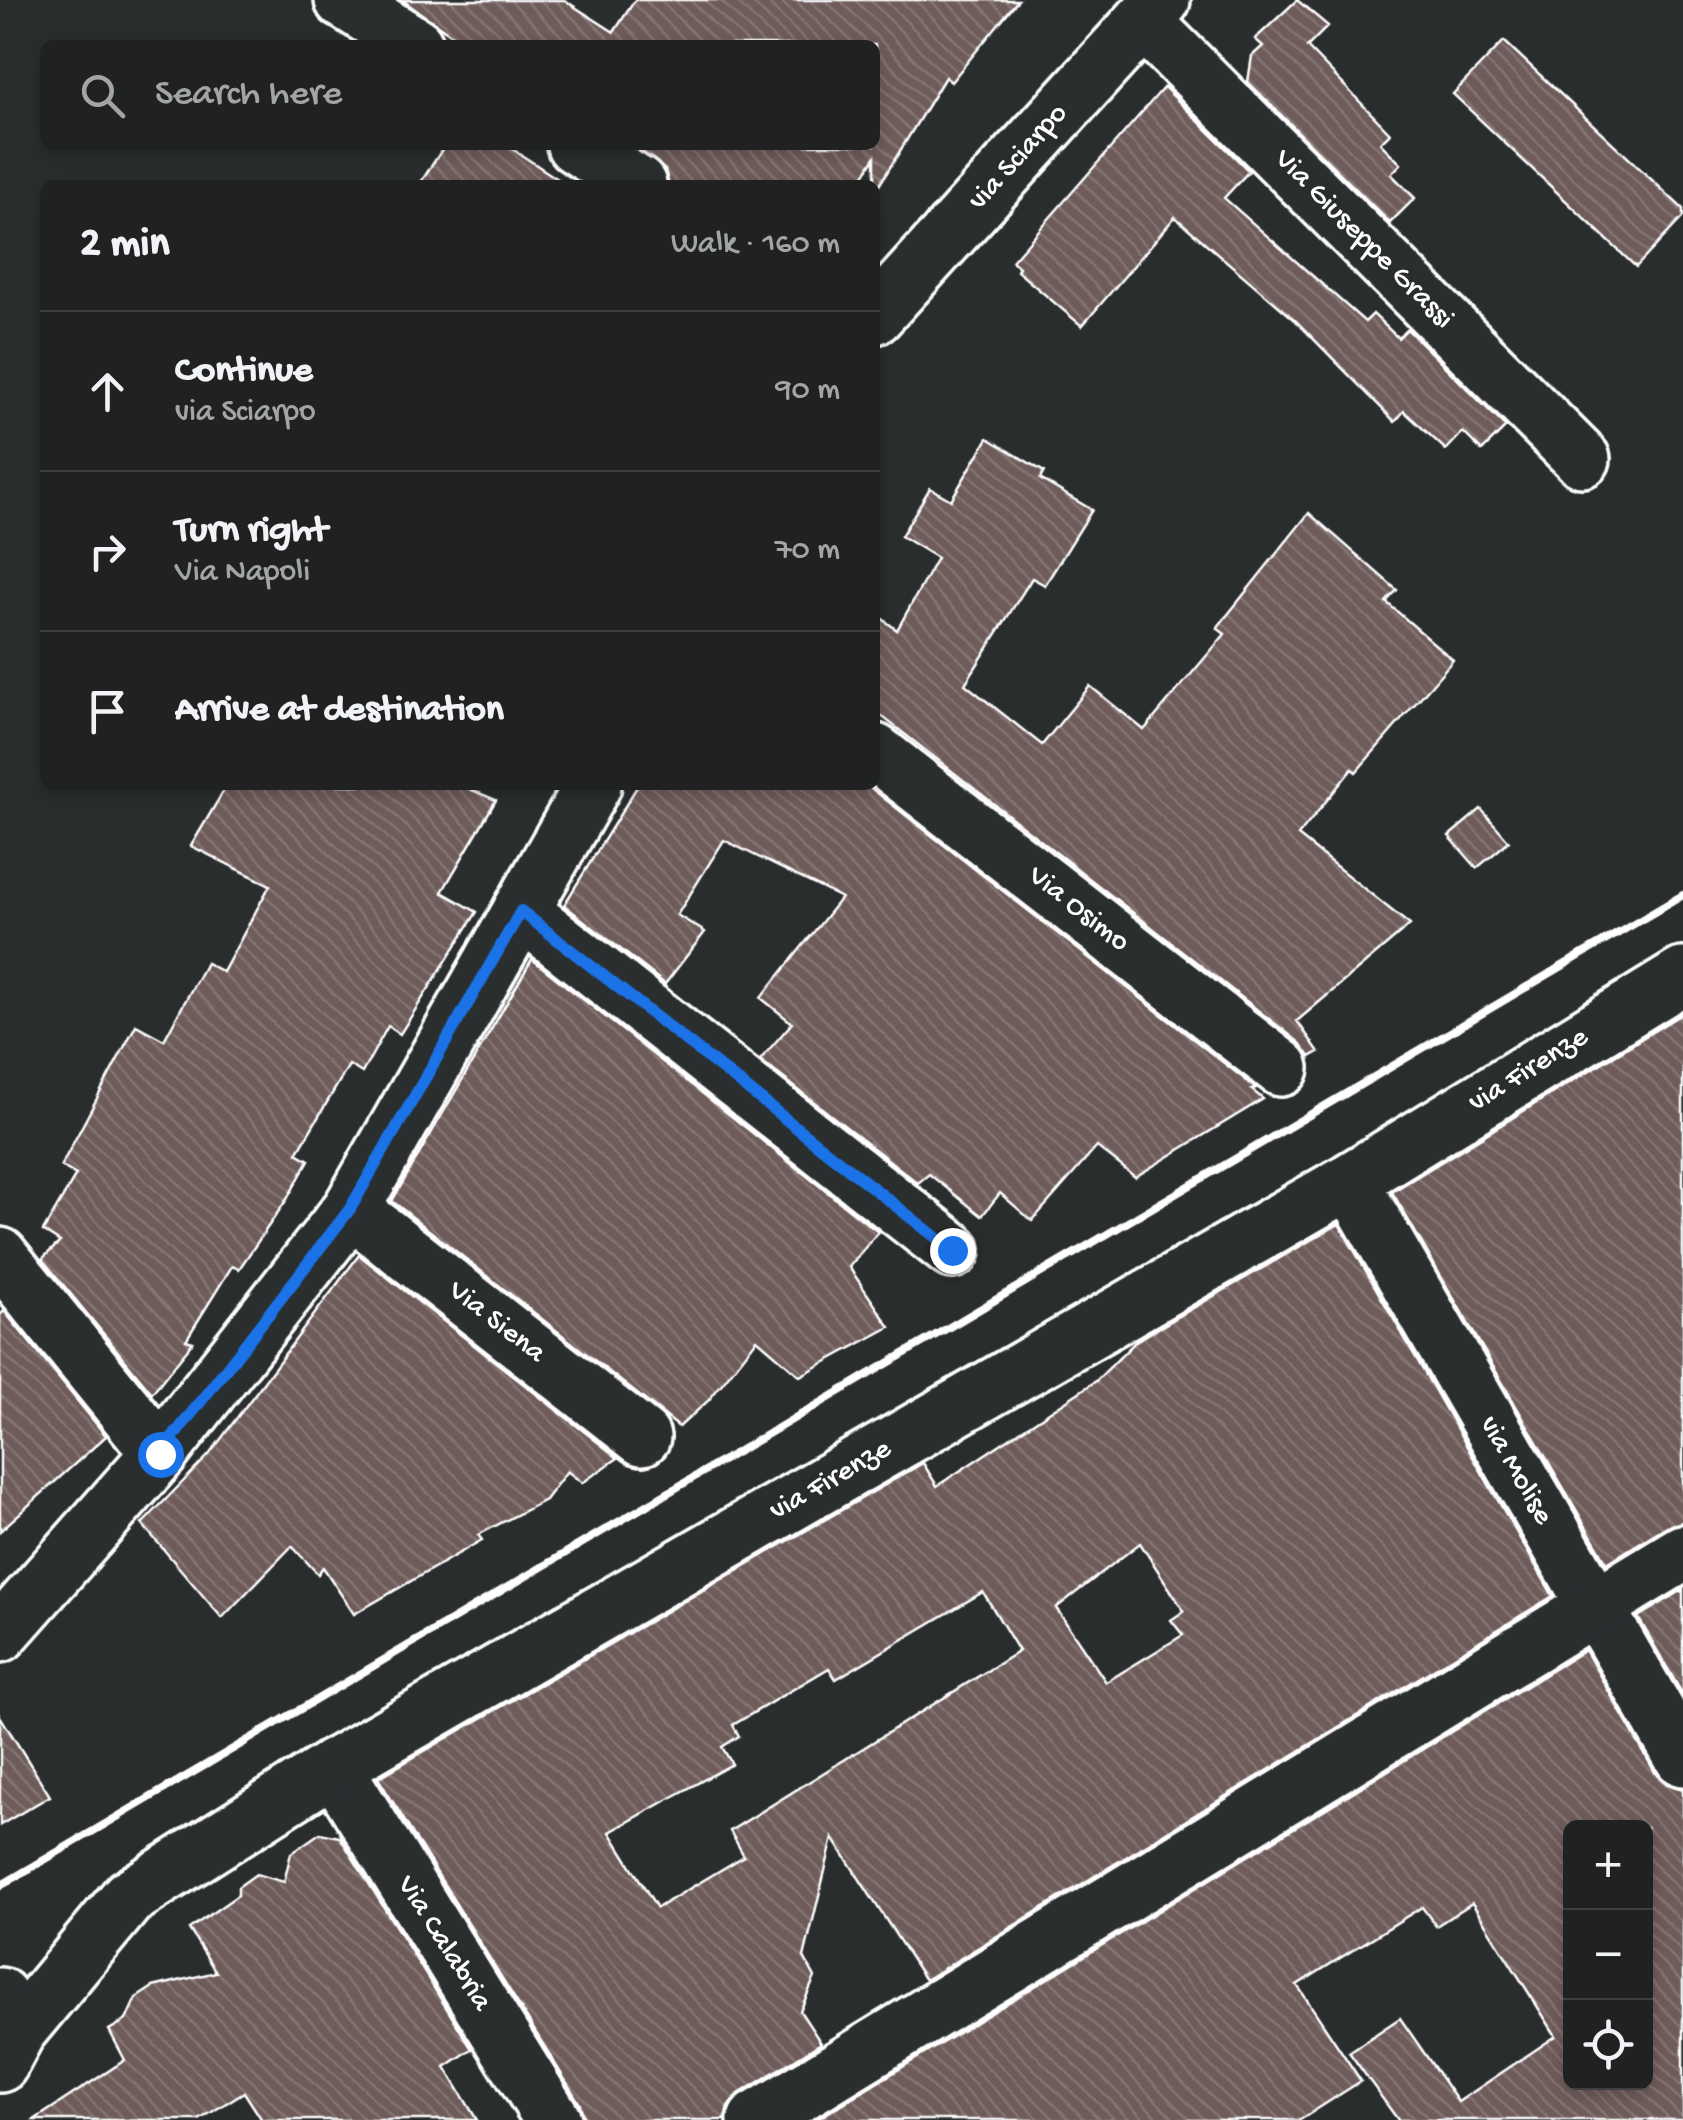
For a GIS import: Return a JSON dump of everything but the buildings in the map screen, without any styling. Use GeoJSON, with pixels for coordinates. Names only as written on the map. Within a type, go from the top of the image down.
{"type":"FeatureCollection","features":[{"type":"Feature","properties":{"kind":"street"},"geometry":{"type":"LineString","coordinates":[[343,0],[407,40]]}},
{"type":"Feature","properties":{"kind":"street","name":"via Sciarpo"},"geometry":{"type":"LineString","coordinates":[[880,310],[1154,7]]}},
{"type":"Feature","properties":{"kind":"street","name":"Via Giuseppe Grassi"},"geometry":{"type":"LineString","coordinates":[[1154,7],[1582,459]]}},
{"type":"Feature","properties":{"kind":"street"},"geometry":{"type":"LineString","coordinates":[[582,150],[630,180]]}},
{"type":"Feature","properties":{"kind":"street","name":"Via Osimo"},"geometry":{"type":"LineString","coordinates":[[880,756],[1281,1068]]}},
{"type":"Feature","properties":{"kind":"street"},"geometry":{"type":"LineString","coordinates":[[0,1634],[160,1454],[350,1209],[590,790]]}},
{"type":"Feature","properties":{"kind":"street"},"geometry":{"type":"LineString","coordinates":[[521,911],[952,1250]]}},
{"type":"Feature","properties":{"kind":"street","name":"via Firenze"},"geometry":{"type":"LineString","coordinates":[[6,2030],[128,1898],[334,1767],[1350,1181],[1683,976]]}},
{"type":"Feature","properties":{"kind":"street","name":"via Molise"},"geometry":{"type":"LineString","coordinates":[[1350,1181],[1683,1758]]}},
{"type":"Feature","properties":{"kind":"street","name":"Via Siena"},"geometry":{"type":"LineString","coordinates":[[350,1209],[642,1437]]}},
{"type":"Feature","properties":{"kind":"street"},"geometry":{"type":"LineString","coordinates":[[0,1256],[160,1454]]}},
{"type":"Feature","properties":{"kind":"street"},"geometry":{"type":"LineString","coordinates":[[756,2120],[1683,1552]]}},
{"type":"Feature","properties":{"kind":"street","name":"Via Calabria"},"geometry":{"type":"LineString","coordinates":[[334,1767],[553,2120]]}},
{"type":"Feature","properties":{"kind":"railway"},"geometry":{"type":"LineString","coordinates":[[0,1886],[1683,895]]}},
{"type":"Feature","properties":{"kind":"route"},"geometry":{"type":"LineString","coordinates":[[160,1454],[350,1209],[521,911],[952,1250]]}}]}
